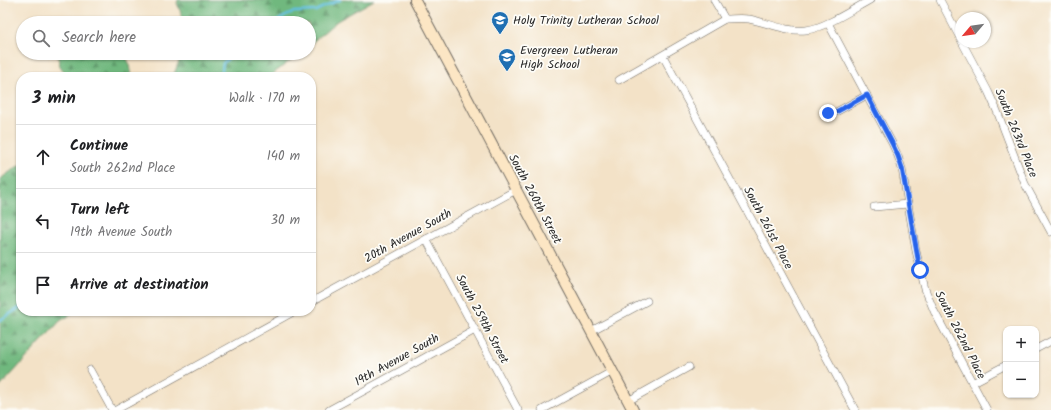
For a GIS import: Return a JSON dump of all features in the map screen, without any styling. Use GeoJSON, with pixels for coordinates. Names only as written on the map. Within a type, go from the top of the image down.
{"type":"FeatureCollection","features":[{"type":"Feature","properties":{"kind":"main road","name":"South 260th Street"},"geometry":{"type":"LineString","coordinates":[[415,0],[633,410]]}},
{"type":"Feature","properties":{"kind":"street"},"geometry":{"type":"LineString","coordinates":[[714,0],[725,20]]}},
{"type":"Feature","properties":{"kind":"street"},"geometry":{"type":"LineString","coordinates":[[619,80],[725,20],[739,18],[749,19],[780,27],[799,30],[810,29],[828,23],[870,0]]}},
{"type":"Feature","properties":{"kind":"street","name":"South 263rd Place"},"geometry":{"type":"LineString","coordinates":[[940,0],[955,29]]}},
{"type":"Feature","properties":{"kind":"street","name":"South 262nd Place"},"geometry":{"type":"LineString","coordinates":[[828,23],[898,156],[902,168],[916,251],[925,289],[934,311],[987,410]]}},
{"type":"Feature","properties":{"kind":"street","name":"South 263rd Place"},"geometry":{"type":"LineString","coordinates":[[965,48],[994,104],[1025,184],[1051,232]]}},
{"type":"Feature","properties":{"kind":"street","name":"South 261st Place"},"geometry":{"type":"LineString","coordinates":[[663,56],[854,410]]}},
{"type":"Feature","properties":{"kind":"street"},"geometry":{"type":"LineString","coordinates":[[828,113],[836,112],[867,95]]}},
{"type":"Feature","properties":{"kind":"street","name":"20th Avenue South"},"geometry":{"type":"LineString","coordinates":[[316,299],[516,190]]}},
{"type":"Feature","properties":{"kind":"street"},"geometry":{"type":"LineString","coordinates":[[874,207],[908,204]]}},
{"type":"Feature","properties":{"kind":"street","name":"South 259th Street"},"geometry":{"type":"LineString","coordinates":[[426,239],[518,410]]}},
{"type":"Feature","properties":{"kind":"street"},"geometry":{"type":"LineString","coordinates":[[591,331],[647,301]]}},
{"type":"Feature","properties":{"kind":"street"},"geometry":{"type":"LineString","coordinates":[[116,410],[286,316]]}},
{"type":"Feature","properties":{"kind":"street","name":"19th Avenue South"},"geometry":{"type":"LineString","coordinates":[[329,410],[475,330]]}},
{"type":"Feature","properties":{"kind":"street"},"geometry":{"type":"LineString","coordinates":[[1039,347],[1051,341]]}},
{"type":"Feature","properties":{"kind":"street"},"geometry":{"type":"LineString","coordinates":[[972,382],[1003,366]]}},
{"type":"Feature","properties":{"kind":"street"},"geometry":{"type":"LineString","coordinates":[[628,401],[689,367]]}},
{"type":"Feature","properties":{"kind":"street"},"geometry":{"type":"LineString","coordinates":[[90,370],[112,410]]}},
{"type":"Feature","properties":{"kind":"street"},"geometry":{"type":"LineString","coordinates":[[542,410],[612,371]]}},
{"type":"Feature","properties":{"kind":"green space"},"geometry":{"type":"Polygon","coordinates":[[[178,0],[374,0],[337,21],[316,39],[316,16],[182,16],[177,3],[178,0]]]}},
{"type":"Feature","properties":{"kind":"green space"},"geometry":{"type":"Polygon","coordinates":[[[59,60],[128,60],[131,72],[64,72],[60,66],[59,60]]]}},
{"type":"Feature","properties":{"kind":"green space"},"geometry":{"type":"Polygon","coordinates":[[[179,60],[291,60],[275,72],[175,72],[179,60]]]}},
{"type":"Feature","properties":{"kind":"green space"},"geometry":{"type":"Polygon","coordinates":[[[16,168],[16,316],[68,316],[60,321],[0,387],[0,179],[16,168]]]}},
{"type":"Feature","properties":{"kind":"waterway"},"geometry":{"type":"LineString","coordinates":[[286,16],[294,12],[316,11],[340,0]]}},
{"type":"Feature","properties":{"kind":"waterway"},"geometry":{"type":"LineString","coordinates":[[221,72],[223,63],[226,60]]}},
{"type":"Feature","properties":{"kind":"waterway"},"geometry":{"type":"LineString","coordinates":[[0,320],[16,310]]}},
{"type":"Feature","properties":{"kind":"place","name":"Holy Trinity Lutheran School"},"geometry":{"type":"Point","coordinates":[500,35]}},
{"type":"Feature","properties":{"kind":"place","name":"Evergreen Lutheran High School"},"geometry":{"type":"Point","coordinates":[507,72]}},
{"type":"Feature","properties":{"kind":"route"},"geometry":{"type":"LineString","coordinates":[[828,113],[836,112],[867,95],[892,143],[902,168],[920,270]]}}]}
